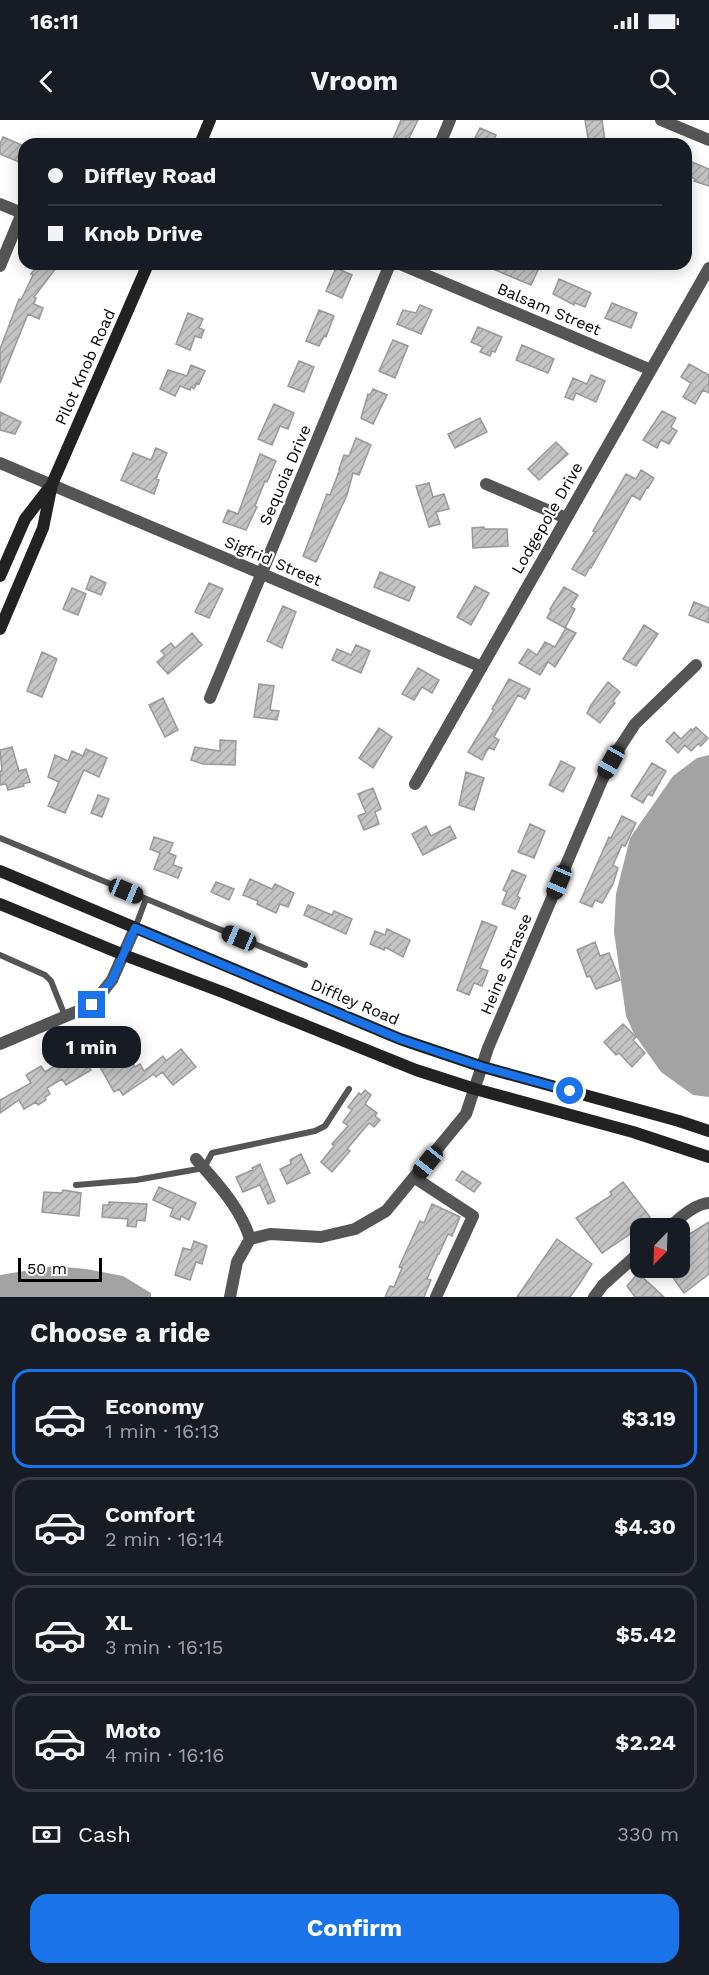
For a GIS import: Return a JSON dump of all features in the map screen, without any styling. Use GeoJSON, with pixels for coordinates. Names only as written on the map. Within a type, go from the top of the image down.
{"type":"FeatureCollection","features":[{"type":"Feature","properties":{"kind":"main road"},"geometry":{"type":"LineString","coordinates":[[202,138],[210,120]]}},
{"type":"Feature","properties":{"kind":"main road","name":"Pilot Knob Road"},"geometry":{"type":"LineString","coordinates":[[0,629],[43,528],[52,484],[145,270]]}},
{"type":"Feature","properties":{"kind":"main road","name":"Pilot Knob Road"},"geometry":{"type":"LineString","coordinates":[[0,576],[25,519],[52,484]]}},
{"type":"Feature","properties":{"kind":"main road","name":"Diffley Road"},"geometry":{"type":"LineString","coordinates":[[0,871],[400,1039],[483,1067],[679,1120],[709,1131]]}},
{"type":"Feature","properties":{"kind":"main road"},"geometry":{"type":"LineString","coordinates":[[0,904],[416,1070],[709,1156]]}},
{"type":"Feature","properties":{"kind":"street"},"geometry":{"type":"LineString","coordinates":[[442,138],[450,120]]}},
{"type":"Feature","properties":{"kind":"street"},"geometry":{"type":"LineString","coordinates":[[661,120],[709,140]]}},
{"type":"Feature","properties":{"kind":"street"},"geometry":{"type":"LineString","coordinates":[[0,204],[18,211]]}},
{"type":"Feature","properties":{"kind":"street"},"geometry":{"type":"LineString","coordinates":[[0,266],[18,223]]}},
{"type":"Feature","properties":{"kind":"street","name":"Lodgepole Drive"},"geometry":{"type":"LineString","coordinates":[[415,784],[709,268]]}},
{"type":"Feature","properties":{"kind":"street","name":"Sequoia Drive"},"geometry":{"type":"LineString","coordinates":[[210,698],[388,270]]}},
{"type":"Feature","properties":{"kind":"street","name":"Balsam Street"},"geometry":{"type":"LineString","coordinates":[[414,270],[651,370]]}},
{"type":"Feature","properties":{"kind":"street","name":"Sigfrid Street"},"geometry":{"type":"LineString","coordinates":[[0,463],[482,667]]}},
{"type":"Feature","properties":{"kind":"street"},"geometry":{"type":"LineString","coordinates":[[486,484],[566,518]]}},
{"type":"Feature","properties":{"kind":"street","name":"Heine Strasse"},"geometry":{"type":"LineString","coordinates":[[250,1239],[270,1234],[321,1237],[355,1229],[386,1211],[466,1114],[488,1048],[603,777],[635,724],[696,665]]}},
{"type":"Feature","properties":{"kind":"street"},"geometry":{"type":"LineString","coordinates":[[0,1044],[92,1005],[112,980],[135,928]]}},
{"type":"Feature","properties":{"kind":"street"},"geometry":{"type":"LineString","coordinates":[[200,1163],[234,1206],[247,1227],[250,1239],[237,1262],[230,1297]]}},
{"type":"Feature","properties":{"kind":"street"},"geometry":{"type":"LineString","coordinates":[[415,1178],[473,1216],[436,1297]]}},
{"type":"Feature","properties":{"kind":"street"},"geometry":{"type":"LineString","coordinates":[[680,1218],[703,1203],[709,1203]]}},
{"type":"Feature","properties":{"kind":"street"},"geometry":{"type":"LineString","coordinates":[[594,1297],[603,1285],[630,1261]]}},
{"type":"Feature","properties":{"kind":"lane"},"geometry":{"type":"LineString","coordinates":[[0,838],[304,965]]}},
{"type":"Feature","properties":{"kind":"lane"},"geometry":{"type":"LineString","coordinates":[[135,928],[146,899]]}},
{"type":"Feature","properties":{"kind":"lane"},"geometry":{"type":"LineString","coordinates":[[0,955],[45,975],[51,981],[65,1017]]}},
{"type":"Feature","properties":{"kind":"lane"},"geometry":{"type":"LineString","coordinates":[[76,1185],[136,1180],[200,1163],[212,1153],[315,1131],[325,1126],[349,1089]]}},
{"type":"Feature","properties":{"kind":"shaded area"},"geometry":{"type":"Polygon","coordinates":[[[709,755],[709,1097],[693,1095],[661,1072],[634,1034],[626,1016],[614,932],[616,894],[630,838],[673,776],[697,758],[709,755]]]}},
{"type":"Feature","properties":{"kind":"shaded area"},"geometry":{"type":"Polygon","coordinates":[[[54,1266],[123,1276],[151,1293],[151,1297],[0,1297],[0,1275],[54,1266]]]}},
{"type":"Feature","properties":{"kind":"building"},"geometry":{"type":"Polygon","coordinates":[[[401,120],[418,120],[409,138],[394,138],[401,120]]]}},
{"type":"Feature","properties":{"kind":"building"},"geometry":{"type":"Polygon","coordinates":[[[585,120],[602,120],[605,138],[588,138],[585,120]]]}},
{"type":"Feature","properties":{"kind":"building"},"geometry":{"type":"Polygon","coordinates":[[[480,128],[496,135],[495,138],[475,138],[480,128]]]}},
{"type":"Feature","properties":{"kind":"building"},"geometry":{"type":"Polygon","coordinates":[[[3,137],[18,143],[18,162],[0,154],[3,137]]]}},
{"type":"Feature","properties":{"kind":"building"},"geometry":{"type":"Polygon","coordinates":[[[692,162],[709,169],[709,186],[694,181],[695,179],[692,178],[692,162]]]}},
{"type":"Feature","properties":{"kind":"building"},"geometry":{"type":"Polygon","coordinates":[[[34,270],[54,270],[34,297],[36,298],[34,304],[43,308],[39,319],[28,314],[0,383],[0,349],[19,299],[21,300],[33,275],[31,274],[34,270]]]}},
{"type":"Feature","properties":{"kind":"building"},"geometry":{"type":"Polygon","coordinates":[[[335,270],[352,275],[342,298],[326,291],[335,270]]]}},
{"type":"Feature","properties":{"kind":"building"},"geometry":{"type":"Polygon","coordinates":[[[495,270],[538,270],[531,285],[495,270]]]}},
{"type":"Feature","properties":{"kind":"building"},"geometry":{"type":"Polygon","coordinates":[[[559,279],[591,293],[585,307],[575,303],[574,305],[553,294],[559,279]]]}},
{"type":"Feature","properties":{"kind":"building"},"geometry":{"type":"Polygon","coordinates":[[[612,303],[637,313],[631,328],[605,318],[612,303]]]}},
{"type":"Feature","properties":{"kind":"building"},"geometry":{"type":"Polygon","coordinates":[[[420,305],[432,310],[421,334],[397,324],[403,310],[416,313],[420,305]]]}},
{"type":"Feature","properties":{"kind":"building"},"geometry":{"type":"Polygon","coordinates":[[[319,310],[334,316],[326,337],[324,336],[319,346],[306,341],[319,310]]]}},
{"type":"Feature","properties":{"kind":"building"},"geometry":{"type":"Polygon","coordinates":[[[188,313],[203,319],[199,328],[204,330],[201,338],[195,336],[190,350],[176,344],[188,313]]]}},
{"type":"Feature","properties":{"kind":"building"},"geometry":{"type":"Polygon","coordinates":[[[478,327],[502,337],[495,352],[492,351],[490,356],[480,352],[483,347],[471,342],[478,327]]]}},
{"type":"Feature","properties":{"kind":"building"},"geometry":{"type":"Polygon","coordinates":[[[393,340],[408,346],[395,378],[379,371],[393,340]]]}},
{"type":"Feature","properties":{"kind":"building"},"geometry":{"type":"Polygon","coordinates":[[[522,345],[554,359],[548,373],[516,360],[522,345]]]}},
{"type":"Feature","properties":{"kind":"building"},"geometry":{"type":"Polygon","coordinates":[[[299,361],[314,367],[304,392],[288,386],[299,361]]]}},
{"type":"Feature","properties":{"kind":"building"},"geometry":{"type":"Polygon","coordinates":[[[689,364],[709,375],[709,393],[703,390],[695,404],[683,397],[691,383],[681,377],[689,364]]]}},
{"type":"Feature","properties":{"kind":"building"},"geometry":{"type":"Polygon","coordinates":[[[191,365],[205,371],[194,389],[191,387],[190,390],[180,386],[175,396],[160,389],[168,370],[187,376],[191,365]]]}},
{"type":"Feature","properties":{"kind":"building"},"geometry":{"type":"Polygon","coordinates":[[[591,375],[605,381],[596,402],[576,393],[573,400],[565,397],[573,378],[587,384],[591,375]]]}},
{"type":"Feature","properties":{"kind":"building"},"geometry":{"type":"Polygon","coordinates":[[[373,389],[387,395],[373,424],[361,418],[368,394],[370,395],[373,389]]]}},
{"type":"Feature","properties":{"kind":"building"},"geometry":{"type":"Polygon","coordinates":[[[274,404],[294,413],[288,429],[280,426],[272,445],[258,439],[274,404]]]}},
{"type":"Feature","properties":{"kind":"building"},"geometry":{"type":"Polygon","coordinates":[[[662,411],[676,418],[671,427],[677,431],[669,444],[661,440],[657,448],[643,440],[662,411]]]}},
{"type":"Feature","properties":{"kind":"building"},"geometry":{"type":"Polygon","coordinates":[[[0,412],[21,422],[15,434],[0,430],[0,412]]]}},
{"type":"Feature","properties":{"kind":"building"},"geometry":{"type":"Polygon","coordinates":[[[480,418],[487,432],[455,448],[448,434],[480,418]]]}},
{"type":"Feature","properties":{"kind":"building"},"geometry":{"type":"Polygon","coordinates":[[[356,438],[371,445],[359,475],[353,473],[347,495],[316,562],[303,556],[327,494],[330,495],[344,455],[349,456],[356,438]]]}},
{"type":"Feature","properties":{"kind":"building"},"geometry":{"type":"Polygon","coordinates":[[[556,442],[568,454],[539,480],[528,469],[556,442]]]}},
{"type":"Feature","properties":{"kind":"building"},"geometry":{"type":"Polygon","coordinates":[[[156,448],[167,453],[156,479],[159,480],[154,494],[121,480],[133,453],[151,460],[156,448]]]}},
{"type":"Feature","properties":{"kind":"building"},"geometry":{"type":"Polygon","coordinates":[[[260,454],[276,461],[267,482],[265,481],[255,506],[257,507],[246,530],[223,522],[228,510],[238,514],[260,454]]]}},
{"type":"Feature","properties":{"kind":"building"},"geometry":{"type":"Polygon","coordinates":[[[641,470],[654,478],[640,500],[632,495],[585,576],[572,569],[626,474],[636,479],[641,470]]]}},
{"type":"Feature","properties":{"kind":"building"},"geometry":{"type":"Polygon","coordinates":[[[429,483],[433,497],[444,494],[449,509],[436,512],[440,524],[429,527],[416,486],[429,483]]]}},
{"type":"Feature","properties":{"kind":"building"},"geometry":{"type":"Polygon","coordinates":[[[484,527],[484,529],[507,529],[508,546],[473,548],[472,528],[484,527]]]}},
{"type":"Feature","properties":{"kind":"building"},"geometry":{"type":"Polygon","coordinates":[[[380,572],[415,587],[409,601],[374,587],[380,572]]]}},
{"type":"Feature","properties":{"kind":"building"},"geometry":{"type":"Polygon","coordinates":[[[91,576],[106,583],[101,595],[86,589],[91,576]]]}},
{"type":"Feature","properties":{"kind":"building"},"geometry":{"type":"Polygon","coordinates":[[[209,583],[223,589],[209,618],[195,612],[209,583]]]}},
{"type":"Feature","properties":{"kind":"building"},"geometry":{"type":"Polygon","coordinates":[[[475,586],[489,593],[471,625],[457,617],[475,586]]]}},
{"type":"Feature","properties":{"kind":"building"},"geometry":{"type":"Polygon","coordinates":[[[564,587],[578,595],[571,607],[575,609],[565,628],[547,618],[564,587]]]}},
{"type":"Feature","properties":{"kind":"building"},"geometry":{"type":"Polygon","coordinates":[[[72,588],[86,594],[78,615],[63,609],[72,588]]]}},
{"type":"Feature","properties":{"kind":"building"},"geometry":{"type":"Polygon","coordinates":[[[694,602],[709,608],[709,623],[689,615],[694,602]]]}},
{"type":"Feature","properties":{"kind":"building"},"geometry":{"type":"Polygon","coordinates":[[[283,606],[296,612],[282,648],[267,641],[283,606]]]}},
{"type":"Feature","properties":{"kind":"building"},"geometry":{"type":"Polygon","coordinates":[[[644,625],[658,634],[636,666],[623,659],[644,625]]]}},
{"type":"Feature","properties":{"kind":"building"},"geometry":{"type":"Polygon","coordinates":[[[566,628],[576,633],[555,667],[548,662],[540,675],[519,663],[528,649],[537,655],[545,642],[555,647],[566,628]]]}},
{"type":"Feature","properties":{"kind":"building"},"geometry":{"type":"Polygon","coordinates":[[[192,633],[202,645],[168,674],[157,662],[165,655],[161,651],[171,643],[175,648],[192,633]]]}},
{"type":"Feature","properties":{"kind":"building"},"geometry":{"type":"Polygon","coordinates":[[[356,645],[370,651],[361,673],[332,660],[337,649],[351,655],[356,645]]]}},
{"type":"Feature","properties":{"kind":"building"},"geometry":{"type":"Polygon","coordinates":[[[42,652],[57,659],[42,697],[27,691],[42,652]]]}},
{"type":"Feature","properties":{"kind":"building"},"geometry":{"type":"Polygon","coordinates":[[[418,668],[439,680],[432,693],[422,687],[414,700],[402,694],[418,668]]]}},
{"type":"Feature","properties":{"kind":"building"},"geometry":{"type":"Polygon","coordinates":[[[509,679],[530,689],[525,699],[518,695],[494,737],[499,740],[494,750],[489,747],[482,760],[468,752],[494,710],[492,709],[509,679]]]}},
{"type":"Feature","properties":{"kind":"building"},"geometry":{"type":"Polygon","coordinates":[[[608,682],[620,692],[600,723],[587,713],[608,682]]]}},
{"type":"Feature","properties":{"kind":"building"},"geometry":{"type":"Polygon","coordinates":[[[259,684],[274,686],[270,710],[279,711],[277,720],[254,717],[259,684]]]}},
{"type":"Feature","properties":{"kind":"building"},"geometry":{"type":"Polygon","coordinates":[[[163,698],[178,730],[165,737],[149,705],[163,698]]]}},
{"type":"Feature","properties":{"kind":"building"},"geometry":{"type":"Polygon","coordinates":[[[696,727],[708,738],[701,746],[698,744],[691,751],[685,745],[678,753],[666,741],[674,732],[681,739],[696,727]]]}},
{"type":"Feature","properties":{"kind":"building"},"geometry":{"type":"Polygon","coordinates":[[[379,728],[392,737],[373,768],[359,758],[379,728]]]}},
{"type":"Feature","properties":{"kind":"building"},"geometry":{"type":"Polygon","coordinates":[[[220,740],[236,741],[235,765],[203,764],[191,760],[195,747],[220,751],[220,740]]]}},
{"type":"Feature","properties":{"kind":"building"},"geometry":{"type":"Polygon","coordinates":[[[12,747],[19,771],[26,769],[30,782],[8,790],[6,784],[0,785],[0,771],[2,771],[0,750],[12,747]]]}},
{"type":"Feature","properties":{"kind":"building"},"geometry":{"type":"Polygon","coordinates":[[[86,749],[107,758],[99,777],[84,770],[65,813],[48,806],[59,782],[48,777],[55,755],[68,761],[72,751],[83,756],[86,749]]]}},
{"type":"Feature","properties":{"kind":"building"},"geometry":{"type":"Polygon","coordinates":[[[561,761],[575,768],[563,792],[549,785],[561,761]]]}},
{"type":"Feature","properties":{"kind":"building"},"geometry":{"type":"Polygon","coordinates":[[[652,763],[666,771],[652,796],[648,794],[643,803],[631,796],[652,763]]]}},
{"type":"Feature","properties":{"kind":"building"},"geometry":{"type":"Polygon","coordinates":[[[466,772],[484,778],[474,810],[459,805],[466,772]]]}},
{"type":"Feature","properties":{"kind":"building"},"geometry":{"type":"Polygon","coordinates":[[[373,788],[381,809],[375,812],[379,824],[364,830],[358,816],[366,813],[358,794],[373,788]]]}},
{"type":"Feature","properties":{"kind":"building"},"geometry":{"type":"Polygon","coordinates":[[[98,795],[109,799],[102,817],[91,813],[98,795]]]}},
{"type":"Feature","properties":{"kind":"building"},"geometry":{"type":"Polygon","coordinates":[[[622,816],[636,823],[613,865],[618,868],[613,884],[602,903],[595,900],[592,907],[580,902],[609,837],[611,838],[622,816]]]}},
{"type":"Feature","properties":{"kind":"building"},"geometry":{"type":"Polygon","coordinates":[[[530,824],[545,831],[534,858],[518,852],[530,824]]]}},
{"type":"Feature","properties":{"kind":"building"},"geometry":{"type":"Polygon","coordinates":[[[426,826],[431,836],[450,826],[456,838],[423,855],[412,834],[426,826]]]}},
{"type":"Feature","properties":{"kind":"building"},"geometry":{"type":"Polygon","coordinates":[[[154,837],[173,843],[169,853],[176,856],[173,865],[182,868],[178,878],[154,869],[160,853],[150,849],[154,837]]]}},
{"type":"Feature","properties":{"kind":"building"},"geometry":{"type":"Polygon","coordinates":[[[512,870],[526,876],[517,896],[520,898],[515,909],[502,904],[507,892],[503,890],[512,870]]]}},
{"type":"Feature","properties":{"kind":"building"},"geometry":{"type":"Polygon","coordinates":[[[250,879],[272,889],[275,884],[294,893],[288,907],[280,904],[276,913],[257,904],[258,901],[243,895],[250,879]]]}},
{"type":"Feature","properties":{"kind":"building"},"geometry":{"type":"Polygon","coordinates":[[[216,882],[234,889],[229,900],[211,892],[216,882]]]}},
{"type":"Feature","properties":{"kind":"building"},"geometry":{"type":"Polygon","coordinates":[[[308,905],[332,915],[334,911],[352,919],[346,934],[304,915],[308,905]]]}},
{"type":"Feature","properties":{"kind":"building"},"geometry":{"type":"Polygon","coordinates":[[[482,921],[497,927],[480,968],[488,971],[482,986],[474,983],[469,995],[457,990],[482,921]]]}},
{"type":"Feature","properties":{"kind":"building"},"geometry":{"type":"Polygon","coordinates":[[[387,929],[410,940],[403,957],[385,947],[384,950],[370,944],[375,931],[385,935],[387,929]]]}},
{"type":"Feature","properties":{"kind":"building"},"geometry":{"type":"Polygon","coordinates":[[[595,942],[600,956],[609,953],[620,980],[596,989],[590,976],[587,977],[577,950],[595,942]]]}},
{"type":"Feature","properties":{"kind":"building"},"geometry":{"type":"Polygon","coordinates":[[[623,1024],[636,1037],[633,1040],[645,1053],[632,1067],[604,1042],[623,1024]]]}},
{"type":"Feature","properties":{"kind":"building"},"geometry":{"type":"Polygon","coordinates":[[[181,1049],[196,1067],[173,1085],[162,1072],[156,1077],[154,1074],[123,1095],[119,1089],[114,1092],[100,1067],[118,1057],[123,1066],[132,1061],[135,1067],[140,1064],[144,1071],[163,1056],[166,1061],[181,1049]]]}},
{"type":"Feature","properties":{"kind":"building"},"geometry":{"type":"Polygon","coordinates":[[[75,1053],[77,1057],[81,1054],[91,1070],[66,1085],[62,1079],[47,1088],[50,1094],[38,1105],[36,1102],[24,1109],[19,1100],[0,1113],[0,1100],[31,1083],[26,1075],[41,1066],[45,1072],[75,1053]]]}},
{"type":"Feature","properties":{"kind":"building"},"geometry":{"type":"Polygon","coordinates":[[[365,1090],[371,1095],[365,1104],[377,1113],[375,1116],[380,1120],[374,1127],[369,1123],[347,1149],[350,1151],[332,1172],[321,1162],[334,1146],[332,1144],[348,1126],[343,1122],[352,1110],[348,1107],[359,1093],[361,1095],[365,1090]]]}},
{"type":"Feature","properties":{"kind":"building"},"geometry":{"type":"Polygon","coordinates":[[[301,1154],[310,1173],[287,1184],[280,1169],[291,1164],[290,1160],[301,1154]]]}},
{"type":"Feature","properties":{"kind":"building"},"geometry":{"type":"Polygon","coordinates":[[[260,1164],[275,1201],[268,1204],[260,1185],[243,1192],[236,1177],[253,1170],[252,1168],[260,1164]]]}},
{"type":"Feature","properties":{"kind":"building"},"geometry":{"type":"Polygon","coordinates":[[[462,1171],[481,1183],[474,1192],[456,1180],[462,1171]]]}},
{"type":"Feature","properties":{"kind":"building"},"geometry":{"type":"Polygon","coordinates":[[[623,1182],[650,1217],[630,1218],[630,1234],[602,1253],[576,1218],[612,1195],[610,1192],[623,1182]]]}},
{"type":"Feature","properties":{"kind":"building"},"geometry":{"type":"Polygon","coordinates":[[[159,1187],[196,1203],[189,1220],[181,1216],[180,1220],[170,1216],[173,1209],[153,1200],[159,1187]]]}},
{"type":"Feature","properties":{"kind":"building"},"geometry":{"type":"Polygon","coordinates":[[[63,1190],[81,1193],[79,1216],[42,1212],[44,1192],[62,1193],[63,1190]]]}},
{"type":"Feature","properties":{"kind":"building"},"geometry":{"type":"Polygon","coordinates":[[[109,1202],[147,1204],[145,1221],[137,1220],[136,1227],[127,1226],[128,1219],[102,1217],[103,1205],[109,1205],[109,1202]]]}},
{"type":"Feature","properties":{"kind":"building"},"geometry":{"type":"Polygon","coordinates":[[[432,1204],[460,1217],[452,1236],[448,1234],[438,1254],[427,1279],[431,1280],[424,1297],[385,1297],[390,1286],[394,1287],[402,1268],[399,1267],[420,1221],[424,1223],[432,1204]]]}},
{"type":"Feature","properties":{"kind":"building"},"geometry":{"type":"Polygon","coordinates":[[[709,1222],[709,1274],[684,1293],[673,1278],[690,1278],[690,1234],[709,1222]]]}},
{"type":"Feature","properties":{"kind":"building"},"geometry":{"type":"Polygon","coordinates":[[[557,1239],[592,1264],[582,1280],[570,1297],[517,1297],[557,1239]]]}},
{"type":"Feature","properties":{"kind":"building"},"geometry":{"type":"Polygon","coordinates":[[[194,1241],[207,1246],[202,1264],[196,1262],[190,1280],[175,1275],[183,1248],[191,1250],[194,1241]]]}},
{"type":"Feature","properties":{"kind":"building"},"geometry":{"type":"Polygon","coordinates":[[[634,1278],[643,1278],[664,1297],[635,1297],[627,1286],[634,1278]]]}},
{"type":"Feature","properties":{"kind":"route"},"geometry":{"type":"LineString","coordinates":[[92,1005],[112,980],[135,928],[400,1039],[483,1067],[570,1091]]}}]}
